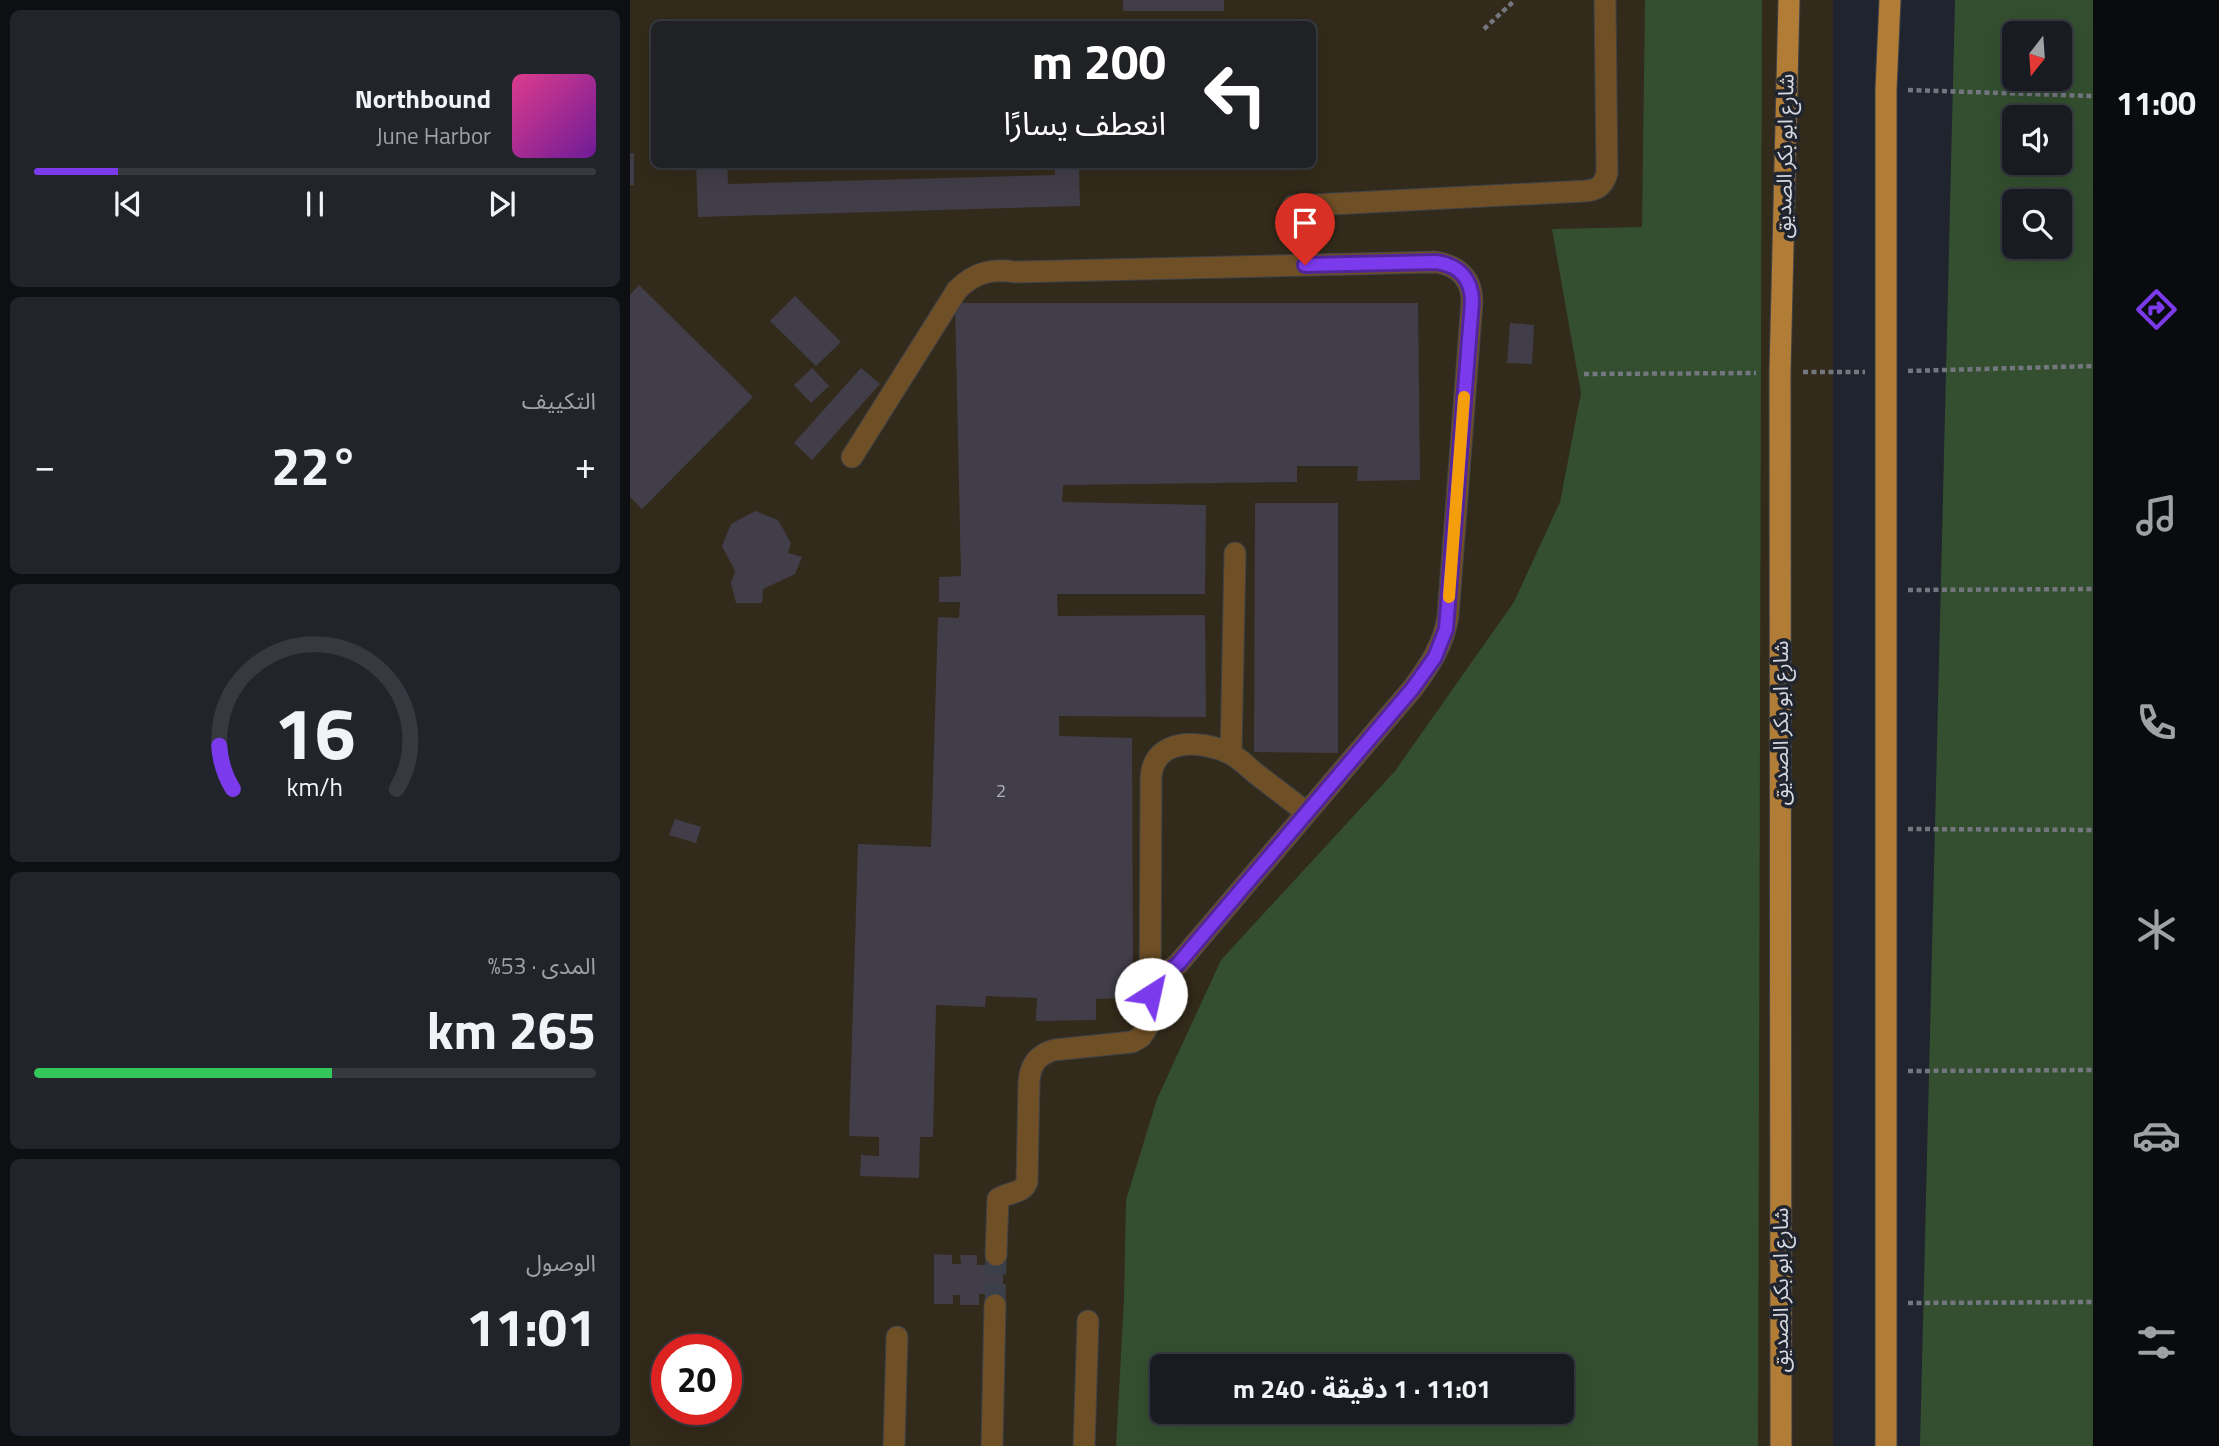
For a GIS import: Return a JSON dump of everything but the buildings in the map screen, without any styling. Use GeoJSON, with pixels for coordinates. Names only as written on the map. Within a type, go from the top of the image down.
{"type":"FeatureCollection","features":[{"type":"Feature","properties":{"kind":"main road","name":"شارع ابو بكر الصديق"},"geometry":{"type":"LineString","coordinates":[[1781,1446],[1780,372],[1789,0]]}},
{"type":"Feature","properties":{"kind":"main road"},"geometry":{"type":"LineString","coordinates":[[1886,1446],[1886,89],[1890,0]]}},
{"type":"Feature","properties":{"kind":"lane"},"geometry":{"type":"LineString","coordinates":[[1293,206],[1572,192],[1598,188],[1607,173],[1605,0]]}},
{"type":"Feature","properties":{"kind":"lane"},"geometry":{"type":"LineString","coordinates":[[852,457],[957,290],[978,274],[1003,270],[1015,272],[1436,262],[1455,268],[1469,282],[1472,302],[1446,629],[1435,657],[1413,688],[1178,964],[1166,973],[1151,974]]}},
{"type":"Feature","properties":{"kind":"lane"},"geometry":{"type":"LineString","coordinates":[[1231,754],[1235,553]]}},
{"type":"Feature","properties":{"kind":"lane"},"geometry":{"type":"LineString","coordinates":[[996,1255],[998,1199],[1021,1191],[1027,1182],[1029,1082],[1034,1062],[1046,1052],[1054,1050],[1121,1044],[1141,1037],[1150,1023],[1152,769],[1158,756],[1180,744],[1208,746],[1231,754],[1306,812]]}},
{"type":"Feature","properties":{"kind":"lane"},"geometry":{"type":"LineString","coordinates":[[992,1446],[995,1305]]}},
{"type":"Feature","properties":{"kind":"lane"},"geometry":{"type":"LineString","coordinates":[[1084,1446],[1088,1321]]}},
{"type":"Feature","properties":{"kind":"lane"},"geometry":{"type":"LineString","coordinates":[[894,1446],[897,1338]]}},
{"type":"Feature","properties":{"kind":"path"},"geometry":{"type":"LineString","coordinates":[[1484,29],[1515,0]]}},
{"type":"Feature","properties":{"kind":"path"},"geometry":{"type":"LineString","coordinates":[[1886,89],[2093,96]]}},
{"type":"Feature","properties":{"kind":"path"},"geometry":{"type":"LineString","coordinates":[[1584,374],[2093,366]]}},
{"type":"Feature","properties":{"kind":"path"},"geometry":{"type":"LineString","coordinates":[[1886,590],[2093,589]]}},
{"type":"Feature","properties":{"kind":"path"},"geometry":{"type":"LineString","coordinates":[[1886,829],[2093,830]]}},
{"type":"Feature","properties":{"kind":"path"},"geometry":{"type":"LineString","coordinates":[[1886,1071],[2093,1070]]}},
{"type":"Feature","properties":{"kind":"path"},"geometry":{"type":"LineString","coordinates":[[1886,1303],[2093,1302]]}},
{"type":"Feature","properties":{"kind":"shaded area"},"geometry":{"type":"Polygon","coordinates":[[[630,0],[1833,0],[1833,1446],[630,1446],[630,0]]]}},
{"type":"Feature","properties":{"kind":"green space"},"geometry":{"type":"Polygon","coordinates":[[[1645,0],[1762,0],[1758,1446],[1116,1446],[1126,1200],[1157,1099],[1221,960],[1395,771],[1514,602],[1560,502],[1581,393],[1552,229],[1642,227],[1645,0]]]}},
{"type":"Feature","properties":{"kind":"green space"},"geometry":{"type":"Polygon","coordinates":[[[1955,0],[2093,0],[2093,1446],[1920,1446],[1955,0]]]}},
{"type":"Feature","properties":{"kind":"tunnel"},"geometry":{"type":"LineString","coordinates":[[995,1305],[996,1255]]}},
{"type":"Feature","properties":{"kind":"slow traffic"},"geometry":{"type":"LineString","coordinates":[[1449,597],[1464,397]]}},
{"type":"Feature","properties":{"kind":"route"},"geometry":{"type":"LineString","coordinates":[[1151,994],[1151,974],[1166,973],[1178,964],[1413,688],[1435,657],[1446,629],[1472,302],[1469,282],[1455,268],[1436,262],[1305,265]]}}]}
